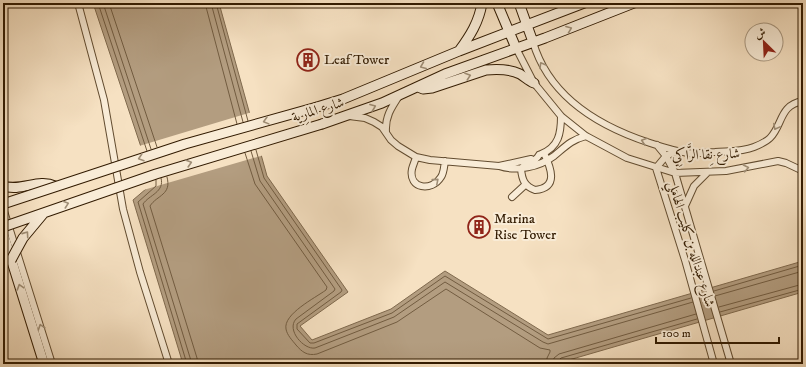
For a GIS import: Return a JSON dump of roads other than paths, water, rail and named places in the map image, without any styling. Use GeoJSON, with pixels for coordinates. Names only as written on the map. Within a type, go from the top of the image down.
{"type":"FeatureCollection","features":[{"type":"Feature","properties":{"kind":"street"},"geometry":{"type":"LineString","coordinates":[[78,3],[104,100],[123,209],[150,308],[169,364]]}},
{"type":"Feature","properties":{"kind":"street"},"geometry":{"type":"LineString","coordinates":[[459,51],[476,25],[482,3]]}},
{"type":"Feature","properties":{"kind":"street","name":"شارع نِقا الرَّاكِي"},"geometry":{"type":"LineString","coordinates":[[497,3],[516,48],[542,95],[561,116],[586,136],[628,158],[675,173],[738,169],[778,161],[786,163],[803,172]]}},
{"type":"Feature","properties":{"kind":"street","name":"شارع نِقا الرَّاكِي"},"geometry":{"type":"LineString","coordinates":[[519,3],[540,62],[554,84],[567,98],[606,125],[630,136],[656,145],[689,153],[738,151],[753,148],[771,137],[787,108],[803,101]]}},
{"type":"Feature","properties":{"kind":"street","name":"شارع المارِية"},"geometry":{"type":"LineString","coordinates":[[3,204],[185,144],[343,99],[459,51],[584,3]]}},
{"type":"Feature","properties":{"kind":"street","name":"شارع المارِية"},"geometry":{"type":"LineString","coordinates":[[3,227],[156,174],[349,116],[399,96],[445,74],[634,3]]}},
{"type":"Feature","properties":{"kind":"street"},"geometry":{"type":"LineString","coordinates":[[418,87],[423,89],[432,88],[491,69],[506,70],[518,73],[534,83]]}},
{"type":"Feature","properties":{"kind":"street"},"geometry":{"type":"LineString","coordinates":[[386,132],[385,124],[388,114],[399,96]]}},
{"type":"Feature","properties":{"kind":"street"},"geometry":{"type":"LineString","coordinates":[[349,116],[365,118],[374,122],[386,132],[391,140],[398,146],[416,157],[499,166],[508,169],[530,167],[548,160],[568,143],[586,136]]}},
{"type":"Feature","properties":{"kind":"street"},"geometry":{"type":"LineString","coordinates":[[499,166],[527,160],[552,149],[559,139],[561,116]]}},
{"type":"Feature","properties":{"kind":"street","name":"شارع عبدالله بن كليب الهاملي"},"geometry":{"type":"LineString","coordinates":[[656,145],[666,156],[675,173],[731,364]]}},
{"type":"Feature","properties":{"kind":"street","name":"شارع عبدالله بن كليب الهاملي"},"geometry":{"type":"LineString","coordinates":[[676,151],[666,156],[656,168],[685,260],[714,364]]}},
{"type":"Feature","properties":{"kind":"street"},"geometry":{"type":"LineString","coordinates":[[542,154],[548,160],[552,173],[546,187],[535,190],[526,185],[522,180],[521,169],[525,164],[536,159],[542,154]]}},
{"type":"Feature","properties":{"kind":"street"},"geometry":{"type":"LineString","coordinates":[[416,157],[412,170],[415,183],[426,187],[432,186],[442,176],[445,161]]}},
{"type":"Feature","properties":{"kind":"street"},"geometry":{"type":"LineString","coordinates":[[685,206],[694,186],[708,172]]}},
{"type":"Feature","properties":{"kind":"street"},"geometry":{"type":"LineString","coordinates":[[3,186],[17,188],[44,183],[55,186]]}},
{"type":"Feature","properties":{"kind":"street"},"geometry":{"type":"LineString","coordinates":[[512,197],[526,185]]}},
{"type":"Feature","properties":{"kind":"street"},"geometry":{"type":"LineString","coordinates":[[3,208],[52,364]]}},
{"type":"Feature","properties":{"kind":"street"},"geometry":{"type":"LineString","coordinates":[[11,260],[26,233],[46,211]]}},
{"type":"Feature","properties":{"kind":"street"},"geometry":{"type":"LineString","coordinates":[[3,233],[44,364]]}},
{"type":"Feature","properties":{"kind":"water"},"geometry":{"type":"Polygon","coordinates":[[[93,3],[219,3],[267,176],[348,292],[300,326],[312,340],[391,309],[445,271],[548,335],[803,261],[803,292],[562,362],[561,364],[183,364],[133,200],[153,183],[93,3]]]}},
{"type":"Feature","properties":{"kind":"place","name":"Leaf Tower"},"geometry":{"type":"Point","coordinates":[308,60]}},
{"type":"Feature","properties":{"kind":"place","name":"Marina Rise Tower"},"geometry":{"type":"Point","coordinates":[479,227]}}]}
